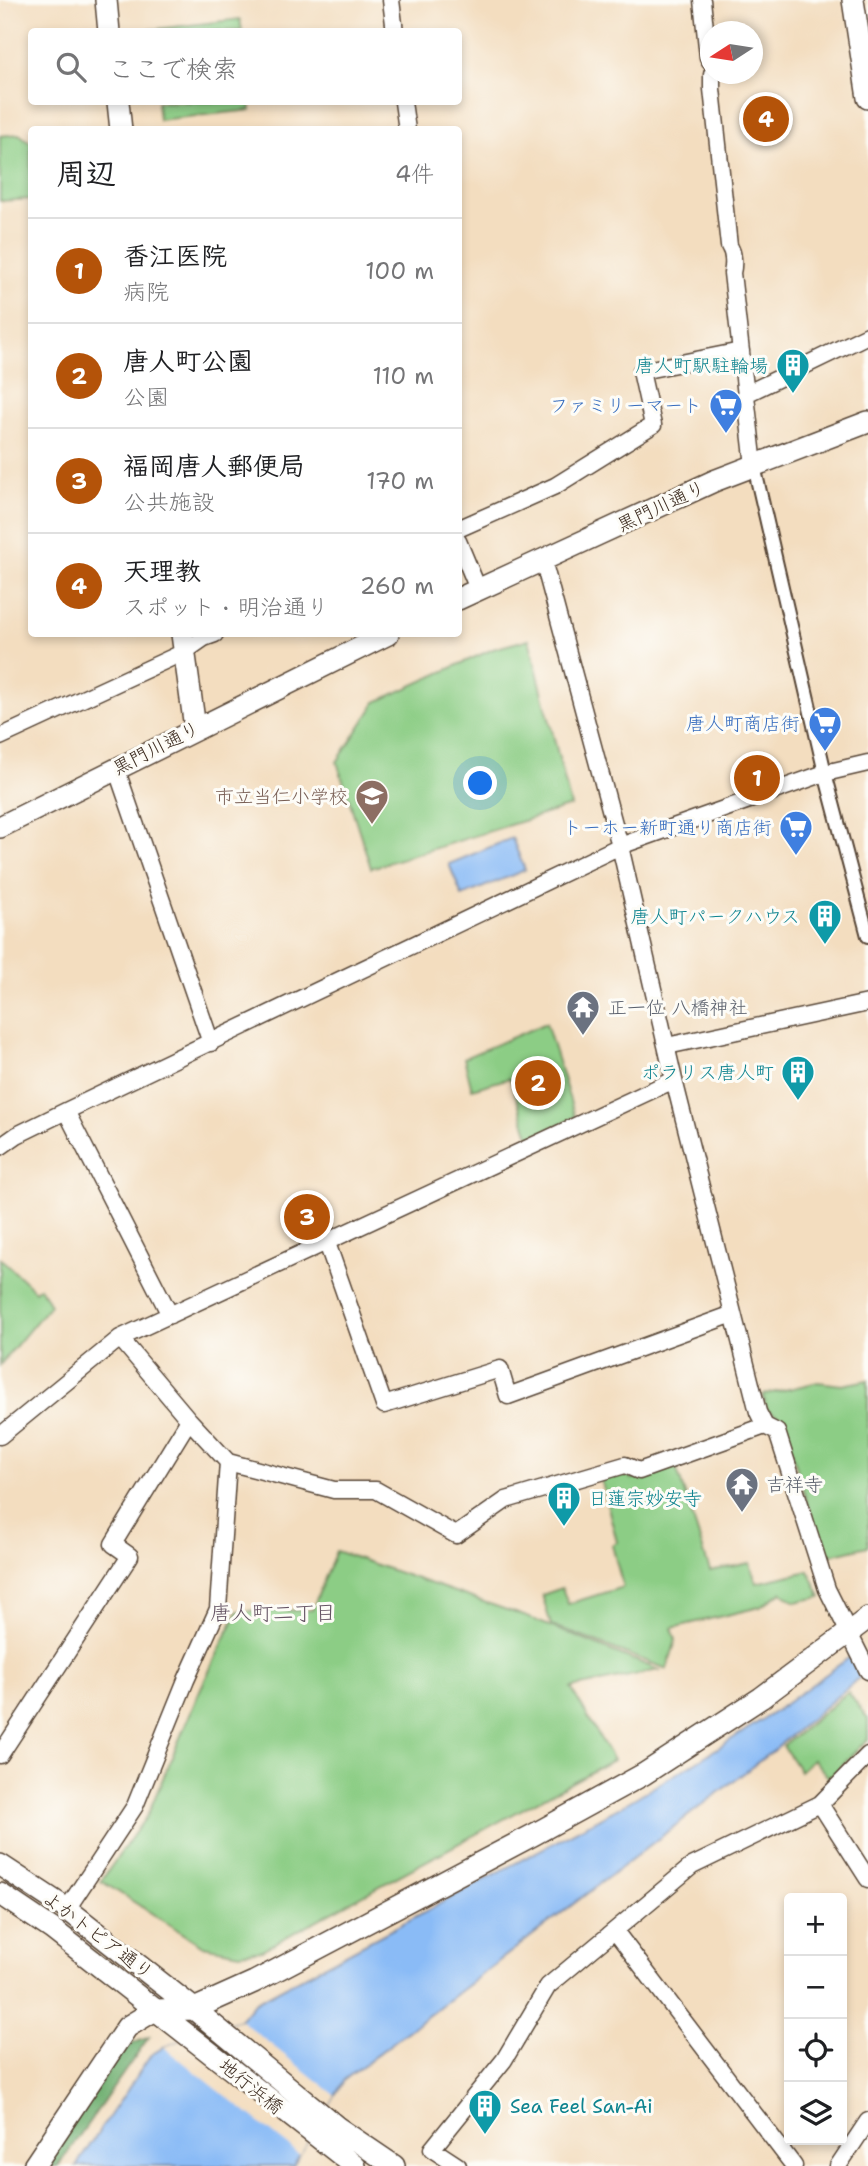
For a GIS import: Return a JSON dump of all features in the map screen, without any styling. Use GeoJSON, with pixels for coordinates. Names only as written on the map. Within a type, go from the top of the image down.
{"type":"FeatureCollection","features":[{"type":"Feature","properties":{"kind":"street"},"geometry":{"type":"LineString","coordinates":[[106,0],[109,28]]}},
{"type":"Feature","properties":{"kind":"street"},"geometry":{"type":"LineString","coordinates":[[391,0],[394,28]]}},
{"type":"Feature","properties":{"kind":"street"},"geometry":{"type":"LineString","coordinates":[[702,0],[704,21]]}},
{"type":"Feature","properties":{"kind":"street"},"geometry":{"type":"LineString","coordinates":[[853,0],[868,98]]}},
{"type":"Feature","properties":{"kind":"street"},"geometry":{"type":"LineString","coordinates":[[712,84],[754,466],[825,773],[868,936]]}},
{"type":"Feature","properties":{"kind":"street"},"geometry":{"type":"LineString","coordinates":[[118,105],[121,126]]}},
{"type":"Feature","properties":{"kind":"street"},"geometry":{"type":"LineString","coordinates":[[403,105],[406,126]]}},
{"type":"Feature","properties":{"kind":"street"},"geometry":{"type":"LineString","coordinates":[[746,394],[868,335]]}},
{"type":"Feature","properties":{"kind":"street"},"geometry":{"type":"LineString","coordinates":[[462,527],[555,486],[653,425],[641,371],[741,351]]}},
{"type":"Feature","properties":{"kind":"street","name":"黒門川通り"},"geometry":{"type":"LineString","coordinates":[[462,597],[714,481],[868,422]]}},
{"type":"Feature","properties":{"kind":"street"},"geometry":{"type":"LineString","coordinates":[[462,551],[478,589]]}},
{"type":"Feature","properties":{"kind":"street"},"geometry":{"type":"LineString","coordinates":[[543,560],[620,846],[674,1080],[758,1412],[765,1426],[777,1432],[827,1589],[868,1671]]}},
{"type":"Feature","properties":{"kind":"street"},"geometry":{"type":"LineString","coordinates":[[0,737],[183,643],[207,637]]}},
{"type":"Feature","properties":{"kind":"street","name":"黒門川通り"},"geometry":{"type":"LineString","coordinates":[[0,827],[382,637]]}},
{"type":"Feature","properties":{"kind":"street"},"geometry":{"type":"LineString","coordinates":[[183,643],[195,728]]}},
{"type":"Feature","properties":{"kind":"street"},"geometry":{"type":"LineString","coordinates":[[0,1147],[17,1135],[65,1111],[620,846],[825,773],[868,763]]}},
{"type":"Feature","properties":{"kind":"street"},"geometry":{"type":"LineString","coordinates":[[116,768],[211,1043]]}},
{"type":"Feature","properties":{"kind":"street"},"geometry":{"type":"LineString","coordinates":[[667,1046],[868,1003]]}},
{"type":"Feature","properties":{"kind":"street"},"geometry":{"type":"LineString","coordinates":[[0,1436],[120,1338],[674,1080]]}},
{"type":"Feature","properties":{"kind":"street"},"geometry":{"type":"LineString","coordinates":[[65,1111],[170,1315]]}},
{"type":"Feature","properties":{"kind":"street"},"geometry":{"type":"LineString","coordinates":[[327,1242],[384,1405],[500,1369],[508,1396],[733,1314]]}},
{"type":"Feature","properties":{"kind":"street"},"geometry":{"type":"LineString","coordinates":[[120,1338],[228,1462],[334,1490],[376,1490],[456,1535],[506,1500],[625,1465],[639,1471],[765,1426]]}},
{"type":"Feature","properties":{"kind":"street"},"geometry":{"type":"LineString","coordinates":[[0,1755],[130,1556],[113,1544],[189,1420]]}},
{"type":"Feature","properties":{"kind":"street"},"geometry":{"type":"LineString","coordinates":[[67,1909],[135,1806],[218,1609],[228,1462]]}},
{"type":"Feature","properties":{"kind":"street"},"geometry":{"type":"LineString","coordinates":[[34,2166],[127,2027],[155,2010],[194,2009],[254,1982],[644,1774],[853,1640],[868,1618]]}},
{"type":"Feature","properties":{"kind":"street"},"geometry":{"type":"LineString","coordinates":[[458,2166],[432,2149],[504,2060],[548,1986],[692,1867],[820,1804],[868,1755]]}},
{"type":"Feature","properties":{"kind":"street"},"geometry":{"type":"LineString","coordinates":[[820,1804],[868,1879]]}},
{"type":"Feature","properties":{"kind":"street","name":"よかトピア通り"},"geometry":{"type":"LineString","coordinates":[[0,1865],[67,1909],[194,2009]]}},
{"type":"Feature","properties":{"kind":"street","name":"よかトピア通り"},"geometry":{"type":"LineString","coordinates":[[0,1894],[52,1929],[178,2027]]}},
{"type":"Feature","properties":{"kind":"street"},"geometry":{"type":"LineString","coordinates":[[615,1931],[794,2166]]}},
{"type":"Feature","properties":{"kind":"street","name":"地行浜橋"},"geometry":{"type":"LineString","coordinates":[[194,2009],[332,2136]]}},
{"type":"Feature","properties":{"kind":"street","name":"地行浜橋"},"geometry":{"type":"LineString","coordinates":[[178,2027],[332,2136]]}},
{"type":"Feature","properties":{"kind":"street"},"geometry":{"type":"LineString","coordinates":[[838,2166],[868,2121]]}},
{"type":"Feature","properties":{"kind":"street"},"geometry":{"type":"LineString","coordinates":[[332,2136],[355,2166]]}},
{"type":"Feature","properties":{"kind":"street"},"geometry":{"type":"LineString","coordinates":[[332,2136],[394,2166]]}},
{"type":"Feature","properties":{"kind":"green space"},"geometry":{"type":"Polygon","coordinates":[[[240,19],[242,28],[166,28],[240,19]]]}},
{"type":"Feature","properties":{"kind":"green space"},"geometry":{"type":"Polygon","coordinates":[[[157,105],[250,105],[251,110],[159,120],[157,105]]]}},
{"type":"Feature","properties":{"kind":"green space"},"geometry":{"type":"Polygon","coordinates":[[[19,134],[28,141],[28,199],[0,201],[0,136],[19,134]]]}},
{"type":"Feature","properties":{"kind":"green space"},"geometry":{"type":"Polygon","coordinates":[[[529,639],[571,806],[371,868],[337,762],[376,702],[493,649],[529,639]]]}},
{"type":"Feature","properties":{"kind":"green space"},"geometry":{"type":"Polygon","coordinates":[[[546,1023],[575,1117],[530,1138],[510,1078],[472,1089],[464,1058],[546,1023]]]}},
{"type":"Feature","properties":{"kind":"green space"},"geometry":{"type":"Polygon","coordinates":[[[0,1258],[35,1291],[40,1287],[50,1305],[0,1365],[0,1258]]]}},
{"type":"Feature","properties":{"kind":"green space"},"geometry":{"type":"Polygon","coordinates":[[[868,1380],[868,1546],[823,1557],[782,1418],[767,1410],[763,1395],[818,1382],[842,1385],[868,1380]]]}},
{"type":"Feature","properties":{"kind":"green space"},"geometry":{"type":"Polygon","coordinates":[[[675,1464],[710,1571],[750,1563],[756,1583],[809,1571],[821,1597],[795,1602],[782,1592],[760,1607],[672,1628],[676,1640],[667,1669],[551,1625],[542,1595],[562,1588],[568,1604],[623,1587],[612,1545],[617,1542],[601,1480],[626,1470],[631,1479],[675,1464]]]}},
{"type":"Feature","properties":{"kind":"green space"},"geometry":{"type":"Polygon","coordinates":[[[336,1551],[527,1617],[659,1670],[571,1688],[613,1760],[262,1950],[240,1953],[203,1946],[101,1881],[148,1814],[200,1690],[238,1611],[312,1610],[336,1551]]]}},
{"type":"Feature","properties":{"kind":"green space"},"geometry":{"type":"Polygon","coordinates":[[[848,1692],[868,1719],[868,1739],[829,1778],[813,1759],[800,1771],[783,1746],[848,1692]]]}},
{"type":"Feature","properties":{"kind":"green space"},"geometry":{"type":"Polygon","coordinates":[[[149,2037],[58,2166],[44,2166],[119,2055],[134,2043],[149,2037]]]}},
{"type":"Feature","properties":{"kind":"water"},"geometry":{"type":"Polygon","coordinates":[[[512,838],[525,870],[462,896],[449,864],[512,838]]]}},
{"type":"Feature","properties":{"kind":"water"},"geometry":{"type":"Polygon","coordinates":[[[850,1657],[860,1677],[775,1749],[344,2080],[293,2166],[76,2166],[151,2055],[164,2047],[240,2020],[254,2003],[613,1811],[774,1712],[850,1657]]]}},
{"type":"Feature","properties":{"kind":"pier"},"geometry":{"type":"Polygon","coordinates":[[[240,2020],[335,2095],[300,2155],[164,2047],[240,2020]]]}},
{"type":"Feature","properties":{"kind":"place","name":"天理教"},"geometry":{"type":"Point","coordinates":[766,119]}},
{"type":"Feature","properties":{"kind":"place","name":"唐人町駅駐輪場"},"geometry":{"type":"Point","coordinates":[793,395]}},
{"type":"Feature","properties":{"kind":"place","name":"ファミリーマート"},"geometry":{"type":"Point","coordinates":[726,435]}},
{"type":"Feature","properties":{"kind":"place","name":"唐人町商店街"},"geometry":{"type":"Point","coordinates":[825,753]}},
{"type":"Feature","properties":{"kind":"place","name":"香江医院"},"geometry":{"type":"Point","coordinates":[757,778]}},
{"type":"Feature","properties":{"kind":"place","name":"市立当仁小学校"},"geometry":{"type":"Point","coordinates":[372,826]}},
{"type":"Feature","properties":{"kind":"place","name":"トーホー新町通り商店街"},"geometry":{"type":"Point","coordinates":[796,857]}},
{"type":"Feature","properties":{"kind":"place","name":"唐人町パークハウス"},"geometry":{"type":"Point","coordinates":[825,946]}},
{"type":"Feature","properties":{"kind":"place","name":"正一位 八橋神社"},"geometry":{"type":"Point","coordinates":[583,1037]}},
{"type":"Feature","properties":{"kind":"place","name":"唐人町公園"},"geometry":{"type":"Point","coordinates":[538,1083]}},
{"type":"Feature","properties":{"kind":"place","name":"ポラリス唐人町"},"geometry":{"type":"Point","coordinates":[798,1102]}},
{"type":"Feature","properties":{"kind":"place","name":"福岡唐人郵便局"},"geometry":{"type":"Point","coordinates":[307,1217]}},
{"type":"Feature","properties":{"kind":"place","name":"吉祥寺"},"geometry":{"type":"Point","coordinates":[742,1514]}},
{"type":"Feature","properties":{"kind":"place","name":"日蓮宗妙安寺"},"geometry":{"type":"Point","coordinates":[564,1528]}},
{"type":"Feature","properties":{"kind":"place","name":"Sea Feel San-Ai"},"geometry":{"type":"Point","coordinates":[485,2136]}},
{"type":"Feature","properties":{"kind":"district","name":"唐人町二丁目"},"geometry":{"type":"Point","coordinates":[273,1613]}}]}
